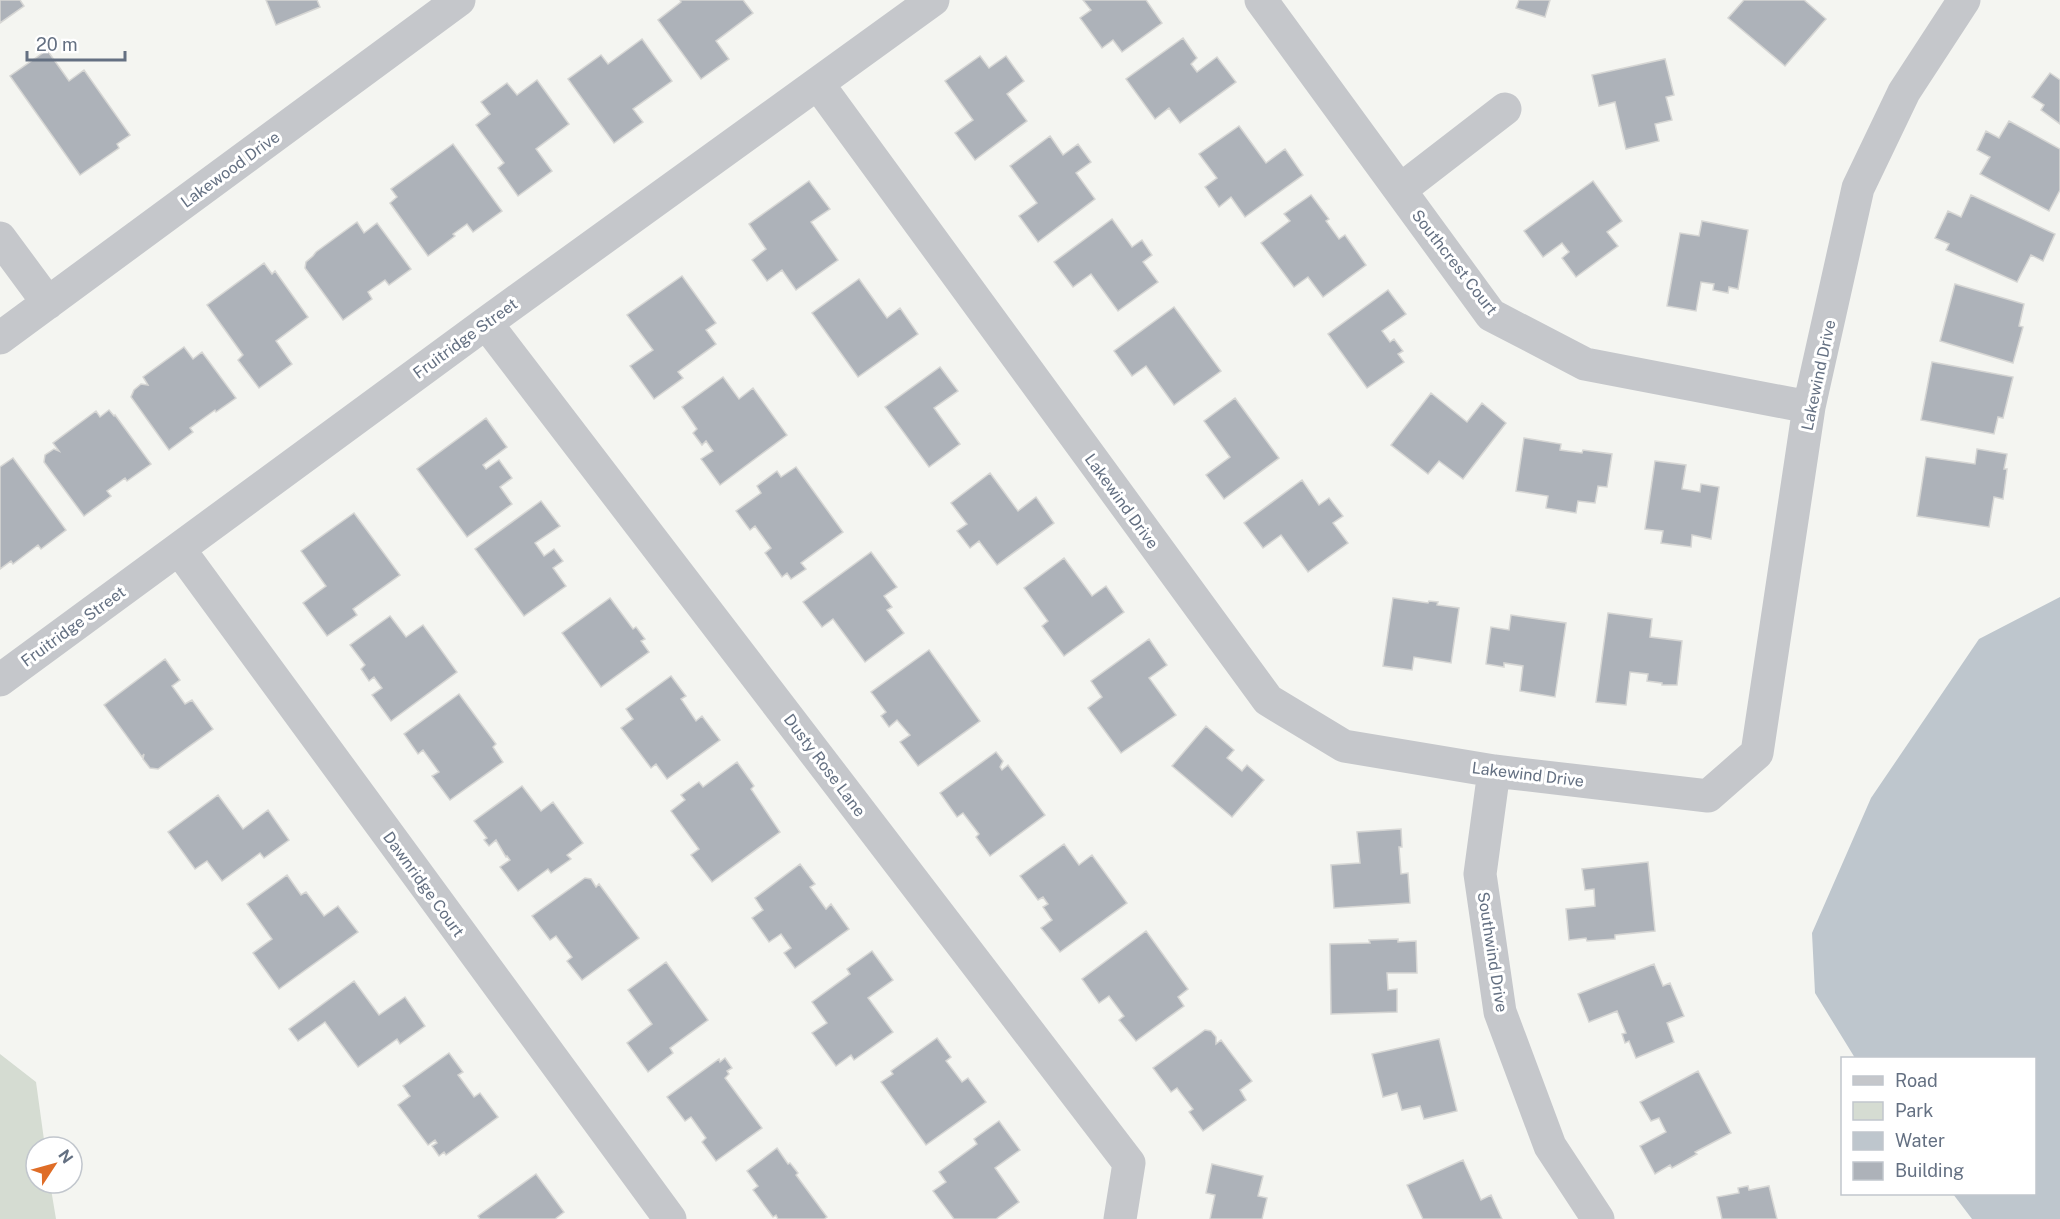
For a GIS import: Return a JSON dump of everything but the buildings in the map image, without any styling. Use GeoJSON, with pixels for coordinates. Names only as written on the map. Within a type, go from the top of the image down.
{"type":"FeatureCollection","features":[{"type":"Feature","properties":{"kind":"street","name":"Lakewood Drive"},"geometry":{"type":"LineString","coordinates":[[0,338],[458,0]]}},
{"type":"Feature","properties":{"kind":"street","name":"Fruitridge Street"},"geometry":{"type":"LineString","coordinates":[[0,680],[486,323],[933,0]]}},
{"type":"Feature","properties":{"kind":"street","name":"Southcrest Court"},"geometry":{"type":"LineString","coordinates":[[1261,0],[1491,315],[1585,364],[1809,407]]}},
{"type":"Feature","properties":{"kind":"street","name":"Lakewind Drive"},"geometry":{"type":"LineString","coordinates":[[818,84],[1268,700],[1344,746],[1494,771],[1708,796],[1757,753],[1809,407],[1858,188],[1904,92],[1964,0]]}},
{"type":"Feature","properties":{"kind":"street"},"geometry":{"type":"LineString","coordinates":[[1400,190],[1505,109]]}},
{"type":"Feature","properties":{"kind":"street"},"geometry":{"type":"LineString","coordinates":[[0,238],[48,303]]}},
{"type":"Feature","properties":{"kind":"street","name":"Dusty Rose Lane"},"geometry":{"type":"LineString","coordinates":[[486,323],[1129,1163],[1120,1219]]}},
{"type":"Feature","properties":{"kind":"street","name":"Dawnridge Court"},"geometry":{"type":"LineString","coordinates":[[179,549],[670,1219]]}},
{"type":"Feature","properties":{"kind":"street","name":"Southwind Drive"},"geometry":{"type":"LineString","coordinates":[[1494,771],[1480,874],[1500,1012],[1550,1146],[1598,1219]]}},
{"type":"Feature","properties":{"kind":"green space"},"geometry":{"type":"Polygon","coordinates":[[[0,1054],[36,1082],[43,1135],[24,1135],[24,1195],[52,1195],[56,1219],[0,1219],[0,1054]]]}},
{"type":"Feature","properties":{"kind":"water"},"geometry":{"type":"Polygon","coordinates":[[[2060,597],[2060,1219],[1972,1219],[1954,1195],[2036,1195],[2036,1057],[1854,1057],[1815,993],[1812,933],[1871,798],[1979,639],[2060,597]]]}}]}
